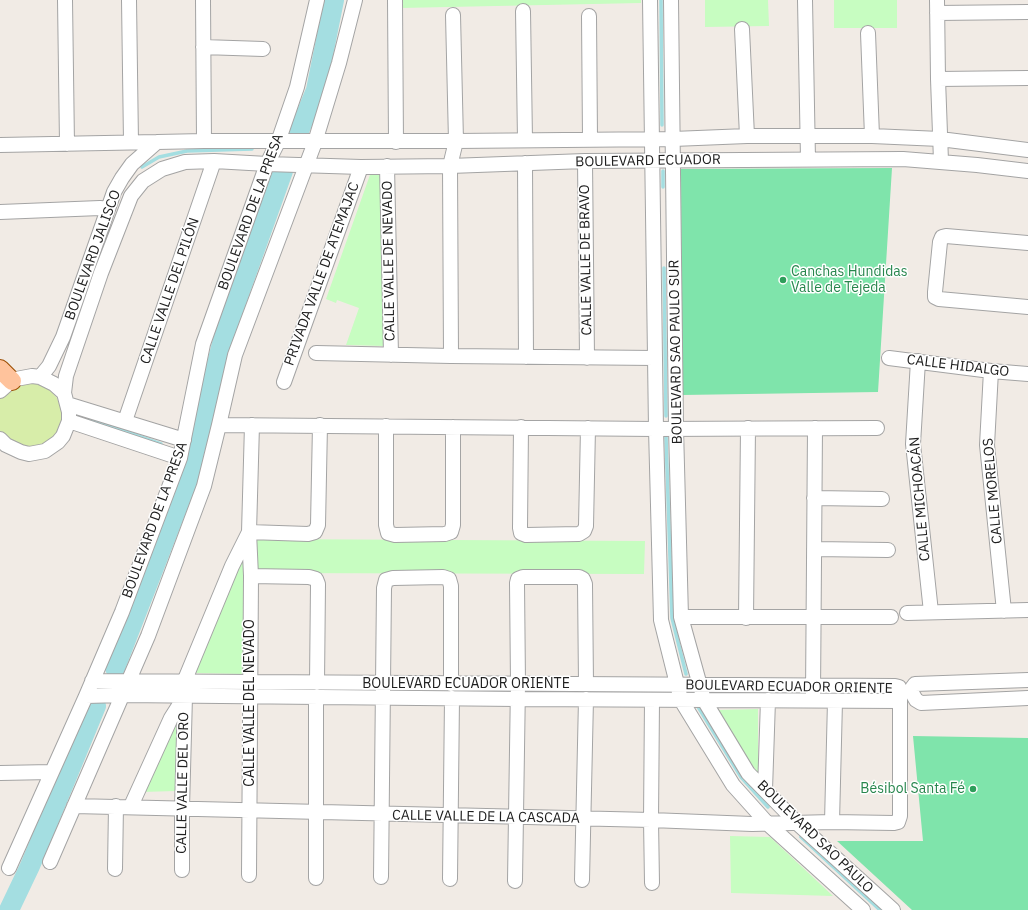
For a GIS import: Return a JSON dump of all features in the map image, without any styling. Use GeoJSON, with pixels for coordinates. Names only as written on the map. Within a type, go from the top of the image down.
{"type":"FeatureCollection","features":[{"type":"Feature","properties":{"kind":"street"},"geometry":{"type":"LineString","coordinates":[[65,0],[67,144]]}},
{"type":"Feature","properties":{"kind":"street"},"geometry":{"type":"LineString","coordinates":[[129,0],[131,142]]}},
{"type":"Feature","properties":{"kind":"street"},"geometry":{"type":"LineString","coordinates":[[202,0],[204,141]]}},
{"type":"Feature","properties":{"kind":"street","name":"BOULEVARD DE LA PRESA"},"geometry":{"type":"LineString","coordinates":[[9,868],[122,612],[180,458],[203,344],[267,164],[278,142],[298,87],[317,0]]}},
{"type":"Feature","properties":{"kind":"street"},"geometry":{"type":"LineString","coordinates":[[50,862],[148,636],[204,486],[220,425],[235,355],[315,142],[339,63],[355,0]]}},
{"type":"Feature","properties":{"kind":"street"},"geometry":{"type":"LineString","coordinates":[[395,0],[396,142]]}},
{"type":"Feature","properties":{"kind":"street","name":"BOULEVARD SAO PAULO SUR"},"geometry":{"type":"LineString","coordinates":[[650,0],[656,429],[661,620],[681,700]]}},
{"type":"Feature","properties":{"kind":"street","name":"BOULEVARD SAO PAULO SUR"},"geometry":{"type":"LineString","coordinates":[[671,0],[676,428],[681,617],[704,700]]}},
{"type":"Feature","properties":{"kind":"street"},"geometry":{"type":"LineString","coordinates":[[805,0],[808,159]]}},
{"type":"Feature","properties":{"kind":"street"},"geometry":{"type":"LineString","coordinates":[[941,161],[937,7],[1028,12]]}},
{"type":"Feature","properties":{"kind":"street"},"geometry":{"type":"LineString","coordinates":[[524,11],[525,140]]}},
{"type":"Feature","properties":{"kind":"street"},"geometry":{"type":"LineString","coordinates":[[451,356],[450,166],[456,141],[453,15]]}},
{"type":"Feature","properties":{"kind":"street"},"geometry":{"type":"LineString","coordinates":[[589,16],[590,139]]}},
{"type":"Feature","properties":{"kind":"street"},"geometry":{"type":"LineString","coordinates":[[742,30],[746,136]]}},
{"type":"Feature","properties":{"kind":"street"},"geometry":{"type":"LineString","coordinates":[[868,33],[872,136]]}},
{"type":"Feature","properties":{"kind":"street"},"geometry":{"type":"LineString","coordinates":[[203,47],[263,49]]}},
{"type":"Feature","properties":{"kind":"street"},"geometry":{"type":"LineString","coordinates":[[938,79],[1028,78]]}},
{"type":"Feature","properties":{"kind":"street","name":"BOULEVARD ECUADOR"},"geometry":{"type":"LineString","coordinates":[[278,142],[673,139],[746,136],[872,136],[940,138],[1028,150]]}},
{"type":"Feature","properties":{"kind":"street"},"geometry":{"type":"LineString","coordinates":[[0,145],[204,141],[278,142]]}},
{"type":"Feature","properties":{"kind":"street","name":"BOULEVARD JALISCO"},"geometry":{"type":"LineString","coordinates":[[40,377],[49,366],[63,337],[114,192],[122,178],[136,160],[157,142]]}},
{"type":"Feature","properties":{"kind":"street","name":"BOULEVARD ECUADOR"},"geometry":{"type":"LineString","coordinates":[[267,164],[361,167],[450,166],[585,161],[903,158],[1028,171]]}},
{"type":"Feature","properties":{"kind":"street","name":"BOULEVARD JALISCO"},"geometry":{"type":"LineString","coordinates":[[68,420],[66,376],[101,273],[134,191],[143,181],[162,169],[185,162],[214,161],[267,164]]}},
{"type":"Feature","properties":{"kind":"street","name":"CALLE VALLE DEL PILÓN"},"geometry":{"type":"LineString","coordinates":[[125,421],[214,161]]}},
{"type":"Feature","properties":{"kind":"street","name":"CALLE VALLE DE BRAVO"},"geometry":{"type":"LineString","coordinates":[[585,161],[587,358]]}},
{"type":"Feature","properties":{"kind":"street"},"geometry":{"type":"LineString","coordinates":[[525,163],[526,357]]}},
{"type":"Feature","properties":{"kind":"street","name":"CALLE VALLE DE NEVADO"},"geometry":{"type":"LineString","coordinates":[[387,166],[391,355]]}},
{"type":"Feature","properties":{"kind":"street","name":"PRIVADA VALLE DE ATEMAJAC"},"geometry":{"type":"LineString","coordinates":[[284,382],[361,167]]}},
{"type":"Feature","properties":{"kind":"street"},"geometry":{"type":"LineString","coordinates":[[0,212],[100,208],[108,209]]}},
{"type":"Feature","properties":{"kind":"street"},"geometry":{"type":"LineString","coordinates":[[1028,243],[946,236],[942,237],[940,242],[935,292],[935,297],[939,299],[1028,307]]}},
{"type":"Feature","properties":{"kind":"street"},"geometry":{"type":"LineString","coordinates":[[316,353],[655,358]]}},
{"type":"Feature","properties":{"kind":"street","name":"CALLE HIDALGO"},"geometry":{"type":"LineString","coordinates":[[888,358],[991,371],[1028,374]]}},
{"type":"Feature","properties":{"kind":"street","name":"CALLE MICHOACÁN"},"geometry":{"type":"LineString","coordinates":[[918,361],[913,444],[932,612]]}},
{"type":"Feature","properties":{"kind":"street","name":"CALLE MORELOS"},"geometry":{"type":"LineString","coordinates":[[991,371],[987,445],[1004,611]]}},
{"type":"Feature","properties":{"kind":"street"},"geometry":{"type":"LineString","coordinates":[[3,383],[24,377],[40,377],[54,384],[66,399],[125,421],[184,440]]}},
{"type":"Feature","properties":{"kind":"street"},"geometry":{"type":"LineString","coordinates":[[0,439],[6,445],[17,451],[29,454],[37,453],[48,449],[58,442],[63,436],[68,420],[180,458]]}},
{"type":"Feature","properties":{"kind":"street"},"geometry":{"type":"LineString","coordinates":[[220,425],[656,429],[877,428]]}},
{"type":"Feature","properties":{"kind":"street","name":"CALLE VALLE DEL NEVADO"},"geometry":{"type":"LineString","coordinates":[[249,875],[251,576],[249,532],[252,425]]}},
{"type":"Feature","properties":{"kind":"street"},"geometry":{"type":"LineString","coordinates":[[184,682],[232,566],[249,532],[308,534],[315,532],[318,525],[320,425]]}},
{"type":"Feature","properties":{"kind":"street"},"geometry":{"type":"LineString","coordinates":[[386,426],[386,525],[388,533],[395,535],[446,534],[451,532],[453,525],[453,427]]}},
{"type":"Feature","properties":{"kind":"street"},"geometry":{"type":"LineString","coordinates":[[520,427],[520,528],[521,533],[526,535],[579,534],[584,531],[586,526],[588,428]]}},
{"type":"Feature","properties":{"kind":"street"},"geometry":{"type":"LineString","coordinates":[[746,618],[748,428]]}},
{"type":"Feature","properties":{"kind":"street"},"geometry":{"type":"LineString","coordinates":[[813,700],[815,428]]}},
{"type":"Feature","properties":{"kind":"street"},"geometry":{"type":"LineString","coordinates":[[814,498],[882,499]]}},
{"type":"Feature","properties":{"kind":"street"},"geometry":{"type":"LineString","coordinates":[[814,549],[888,550]]}},
{"type":"Feature","properties":{"kind":"street"},"geometry":{"type":"LineString","coordinates":[[251,576],[309,577],[316,579],[318,584],[317,683]]}},
{"type":"Feature","properties":{"kind":"street"},"geometry":{"type":"LineString","coordinates":[[381,877],[384,588],[386,580],[393,578],[444,577],[449,579],[451,586],[451,684]]}},
{"type":"Feature","properties":{"kind":"street"},"geometry":{"type":"LineString","coordinates":[[515,881],[518,579],[522,577],[580,577],[583,579],[585,584],[586,684]]}},
{"type":"Feature","properties":{"kind":"street"},"geometry":{"type":"LineString","coordinates":[[907,613],[1028,610]]}},
{"type":"Feature","properties":{"kind":"street"},"geometry":{"type":"LineString","coordinates":[[681,617],[891,617]]}},
{"type":"Feature","properties":{"kind":"street"},"geometry":{"type":"LineString","coordinates":[[1028,679],[915,684],[912,688],[912,693],[916,700],[921,703],[1028,698]]}},
{"type":"Feature","properties":{"kind":"street","name":"BOULEVARD ECUADOR ORIENTE"},"geometry":{"type":"LineString","coordinates":[[86,696],[123,695],[900,701],[899,687],[895,686],[92,681]]}},
{"type":"Feature","properties":{"kind":"street"},"geometry":{"type":"LineString","coordinates":[[131,806],[171,718],[185,696]]}},
{"type":"Feature","properties":{"kind":"street","name":"CALLE VALLE DEL ORO"},"geometry":{"type":"LineString","coordinates":[[182,870],[185,696]]}},
{"type":"Feature","properties":{"kind":"street"},"geometry":{"type":"LineString","coordinates":[[316,697],[316,878]]}},
{"type":"Feature","properties":{"kind":"street"},"geometry":{"type":"LineString","coordinates":[[450,879],[452,698]]}},
{"type":"Feature","properties":{"kind":"street"},"geometry":{"type":"LineString","coordinates":[[582,880],[586,699]]}},
{"type":"Feature","properties":{"kind":"street"},"geometry":{"type":"LineString","coordinates":[[652,700],[652,883]]}},
{"type":"Feature","properties":{"kind":"street","name":"BOULEVARD SAO PAULO"},"geometry":{"type":"LineString","coordinates":[[681,700],[733,785],[768,824],[863,910]]}},
{"type":"Feature","properties":{"kind":"street","name":"BOULEVARD SAO PAULO"},"geometry":{"type":"LineString","coordinates":[[704,700],[748,773],[797,824],[893,910]]}},
{"type":"Feature","properties":{"kind":"street"},"geometry":{"type":"LineString","coordinates":[[765,790],[768,700]]}},
{"type":"Feature","properties":{"kind":"street"},"geometry":{"type":"LineString","coordinates":[[832,822],[835,701]]}},
{"type":"Feature","properties":{"kind":"street","name":"CALLE VALLE DE LA CASCADA"},"geometry":{"type":"LineString","coordinates":[[74,806],[131,806],[768,824],[832,822],[894,823],[898,822],[900,816],[900,701]]}},
{"type":"Feature","properties":{"kind":"street"},"geometry":{"type":"LineString","coordinates":[[0,773],[51,772]]}},
{"type":"Feature","properties":{"kind":"street"},"geometry":{"type":"LineString","coordinates":[[115,869],[116,806]]}},
{"type":"Feature","properties":{"kind":"green space"},"geometry":{"type":"Polygon","coordinates":[[[400,0],[641,0],[641,3],[400,8],[400,0]]]}},
{"type":"Feature","properties":{"kind":"green space"},"geometry":{"type":"Polygon","coordinates":[[[705,0],[768,0],[769,26],[705,27],[705,0]]]}},
{"type":"Feature","properties":{"kind":"green space"},"geometry":{"type":"Polygon","coordinates":[[[834,0],[897,0],[897,28],[834,28],[834,0]]]}},
{"type":"Feature","properties":{"kind":"green space","name":"Canchas Hundidas Valle de Tejeda"},"geometry":{"type":"Polygon","coordinates":[[[892,168],[878,392],[682,395],[681,169],[892,168]]]}},
{"type":"Feature","properties":{"kind":"green space"},"geometry":{"type":"Polygon","coordinates":[[[371,172],[382,172],[384,346],[346,345],[359,308],[337,300],[336,303],[326,299],[371,172]]]}},
{"type":"Feature","properties":{"kind":"green space"},"geometry":{"type":"Polygon","coordinates":[[[28,381],[40,384],[49,389],[57,398],[61,409],[61,420],[58,431],[52,440],[31,450],[0,436],[0,395],[7,388],[28,381]]]}},
{"type":"Feature","properties":{"kind":"green space"},"geometry":{"type":"Polygon","coordinates":[[[257,539],[645,541],[644,574],[257,573],[257,539]]]}},
{"type":"Feature","properties":{"kind":"green space"},"geometry":{"type":"Polygon","coordinates":[[[243,553],[243,674],[194,673],[243,553]]]}},
{"type":"Feature","properties":{"kind":"green space"},"geometry":{"type":"Polygon","coordinates":[[[758,709],[758,773],[734,739],[718,710],[758,709]]]}},
{"type":"Feature","properties":{"kind":"green space"},"geometry":{"type":"Polygon","coordinates":[[[176,721],[176,791],[141,792],[176,721]]]}},
{"type":"Feature","properties":{"kind":"green space","name":"Bésibol Santa Fé"},"geometry":{"type":"Polygon","coordinates":[[[913,736],[1028,738],[1028,910],[912,910],[837,841],[923,841],[913,736]]]}},
{"type":"Feature","properties":{"kind":"green space"},"geometry":{"type":"Polygon","coordinates":[[[730,836],[770,837],[833,896],[731,893],[730,836]]]}},
{"type":"Feature","properties":{"kind":"waterway"},"geometry":{"type":"LineString","coordinates":[[299,131],[316,90],[334,0]]}},
{"type":"Feature","properties":{"kind":"waterway"},"geometry":{"type":"LineString","coordinates":[[661,0],[662,125]]}},
{"type":"Feature","properties":{"kind":"waterway"},"geometry":{"type":"LineString","coordinates":[[142,167],[159,157],[187,151],[252,149]]}},
{"type":"Feature","properties":{"kind":"waterway"},"geometry":{"type":"LineString","coordinates":[[115,668],[188,480],[196,456],[212,382],[224,336],[283,171]]}},
{"type":"Feature","properties":{"kind":"waterway"},"geometry":{"type":"LineString","coordinates":[[663,171],[663,187]]}},
{"type":"Feature","properties":{"kind":"waterway"},"geometry":{"type":"LineString","coordinates":[[274,178],[277,186]]}},
{"type":"Feature","properties":{"kind":"waterway"},"geometry":{"type":"LineString","coordinates":[[664,268],[666,416]]}},
{"type":"Feature","properties":{"kind":"waterway"},"geometry":{"type":"LineString","coordinates":[[78,415],[161,444]]}},
{"type":"Feature","properties":{"kind":"waterway"},"geometry":{"type":"LineString","coordinates":[[666,437],[672,618],[686,674]]}},
{"type":"Feature","properties":{"kind":"waterway"},"geometry":{"type":"LineString","coordinates":[[697,705],[741,777],[768,807]]}},
{"type":"Feature","properties":{"kind":"waterway"},"geometry":{"type":"LineString","coordinates":[[9,910],[30,866],[96,706]]}},
{"type":"Feature","properties":{"kind":"waterway"},"geometry":{"type":"LineString","coordinates":[[801,837],[880,910]]}},
{"type":"Feature","properties":{"kind":"place","name":"Canchas Hundidas Valle de Tejeda"},"geometry":{"type":"Point","coordinates":[783,280]}},
{"type":"Feature","properties":{"kind":"place","name":"Bésibol Santa Fé"},"geometry":{"type":"Point","coordinates":[973,789]}}]}
